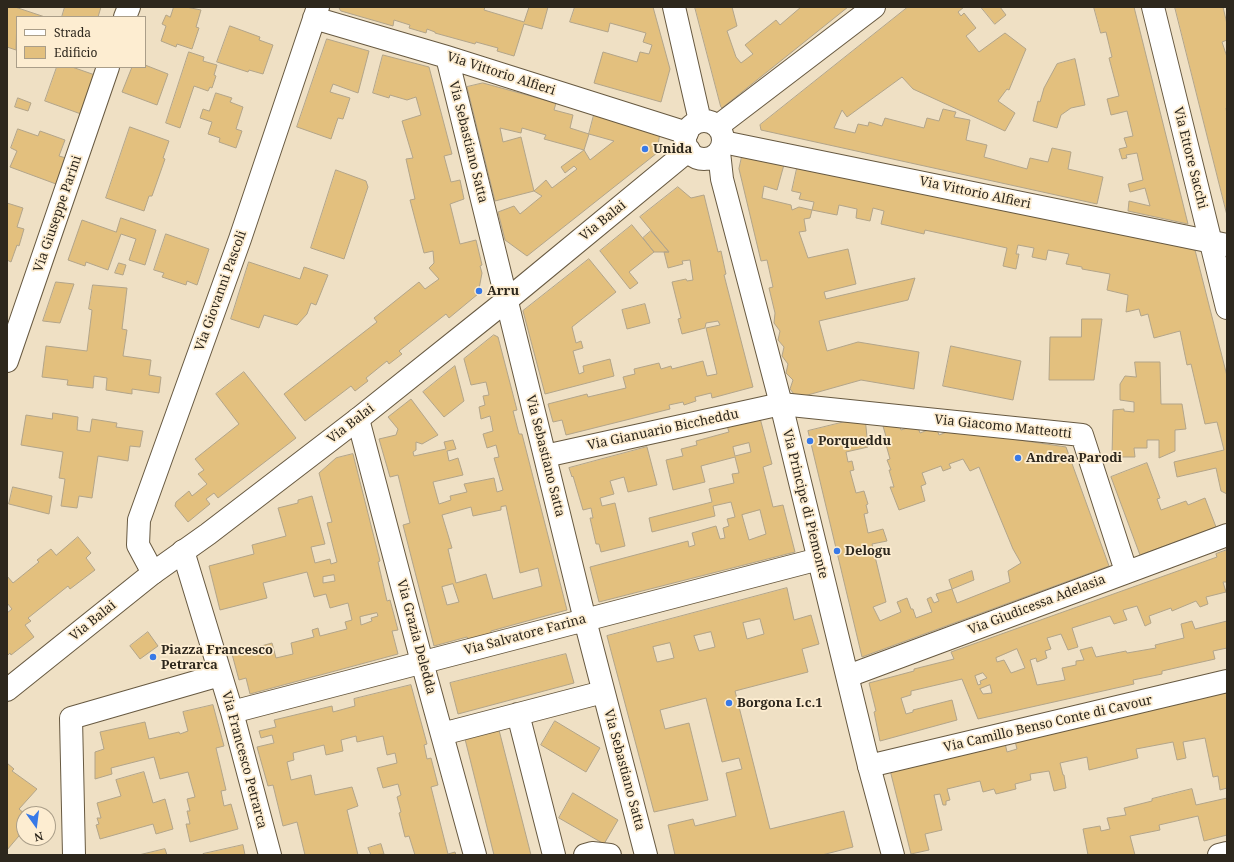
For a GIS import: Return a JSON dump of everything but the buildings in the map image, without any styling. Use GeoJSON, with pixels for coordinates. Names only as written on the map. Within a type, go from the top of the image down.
{"type":"FeatureCollection","features":[{"type":"Feature","properties":{"kind":"street","name":"Via Principe di Piemonte"},"geometry":{"type":"LineString","coordinates":[[674,7],[706,137],[722,179],[781,404],[869,766],[893,855]]}},
{"type":"Feature","properties":{"kind":"street","name":"Via Balai"},"geometry":{"type":"LineString","coordinates":[[7,690],[153,573],[208,534],[358,419],[507,300],[706,137],[874,7]]}},
{"type":"Feature","properties":{"kind":"street","name":"Via Ettore Sacchi"},"geometry":{"type":"LineString","coordinates":[[1154,7],[1218,243],[1227,308]]}},
{"type":"Feature","properties":{"kind":"street","name":"Via Vittorio Alfieri"},"geometry":{"type":"LineString","coordinates":[[316,12],[447,57],[706,137],[1218,243]]}},
{"type":"Feature","properties":{"kind":"street","name":"Via Giovanni Pascoli"},"geometry":{"type":"LineString","coordinates":[[153,573],[138,545],[139,520],[240,239],[316,12]]}},
{"type":"Feature","properties":{"kind":"street","name":"Via Sebastiano Satta"},"geometry":{"type":"LineString","coordinates":[[447,57],[585,620],[646,855]]}},
{"type":"Feature","properties":{"kind":"street","name":"Via Giuseppe Parini"},"geometry":{"type":"LineString","coordinates":[[7,362],[108,68]]}},
{"type":"Feature","properties":{"kind":"street","name":"Via Gianuario Biccheddu"},"geometry":{"type":"LineString","coordinates":[[545,456],[781,404]]}},
{"type":"Feature","properties":{"kind":"street","name":"Via Giacomo Matteotti"},"geometry":{"type":"LineString","coordinates":[[781,404],[1082,435],[1126,571]]}},
{"type":"Feature","properties":{"kind":"street","name":"Via Grazia Deledda"},"geometry":{"type":"LineString","coordinates":[[358,419],[475,855]]}},
{"type":"Feature","properties":{"kind":"street","name":"Via Giudicessa Adelasia"},"geometry":{"type":"LineString","coordinates":[[848,676],[1126,571],[1227,535]]}},
{"type":"Feature","properties":{"kind":"street","name":"Via Francesco Petrarca"},"geometry":{"type":"LineString","coordinates":[[183,551],[232,712],[270,855]]}},
{"type":"Feature","properties":{"kind":"street","name":"Via Salvatore Farina"},"geometry":{"type":"LineString","coordinates":[[232,712],[819,559]]}},
{"type":"Feature","properties":{"kind":"street"},"geometry":{"type":"LineString","coordinates":[[74,855],[71,718],[220,675]]}},
{"type":"Feature","properties":{"kind":"street","name":"Via Camillo Benso Conte di Cavour"},"geometry":{"type":"LineString","coordinates":[[869,766],[1227,681]]}},
{"type":"Feature","properties":{"kind":"street"},"geometry":{"type":"LineString","coordinates":[[442,734],[603,692]]}},
{"type":"Feature","properties":{"kind":"street"},"geometry":{"type":"LineString","coordinates":[[518,714],[554,855]]}},
{"type":"Feature","properties":{"kind":"street"},"geometry":{"type":"LineString","coordinates":[[585,855],[592,853],[610,855]]}},
{"type":"Feature","properties":{"kind":"street"},"geometry":{"type":"LineString","coordinates":[[1219,855],[1227,853]]}},
{"type":"Feature","properties":{"kind":"place","name":"Unida"},"geometry":{"type":"Point","coordinates":[645,149]}},
{"type":"Feature","properties":{"kind":"place","name":"Arru"},"geometry":{"type":"Point","coordinates":[479,291]}},
{"type":"Feature","properties":{"kind":"place","name":"Porqueddu"},"geometry":{"type":"Point","coordinates":[810,441]}},
{"type":"Feature","properties":{"kind":"place","name":"Andrea Parodi"},"geometry":{"type":"Point","coordinates":[1018,458]}},
{"type":"Feature","properties":{"kind":"place","name":"Delogu"},"geometry":{"type":"Point","coordinates":[837,551]}},
{"type":"Feature","properties":{"kind":"place","name":"Piazza Francesco Petrarca"},"geometry":{"type":"Point","coordinates":[153,657]}},
{"type":"Feature","properties":{"kind":"place","name":"Borgona I.c.1"},"geometry":{"type":"Point","coordinates":[729,703]}}]}
